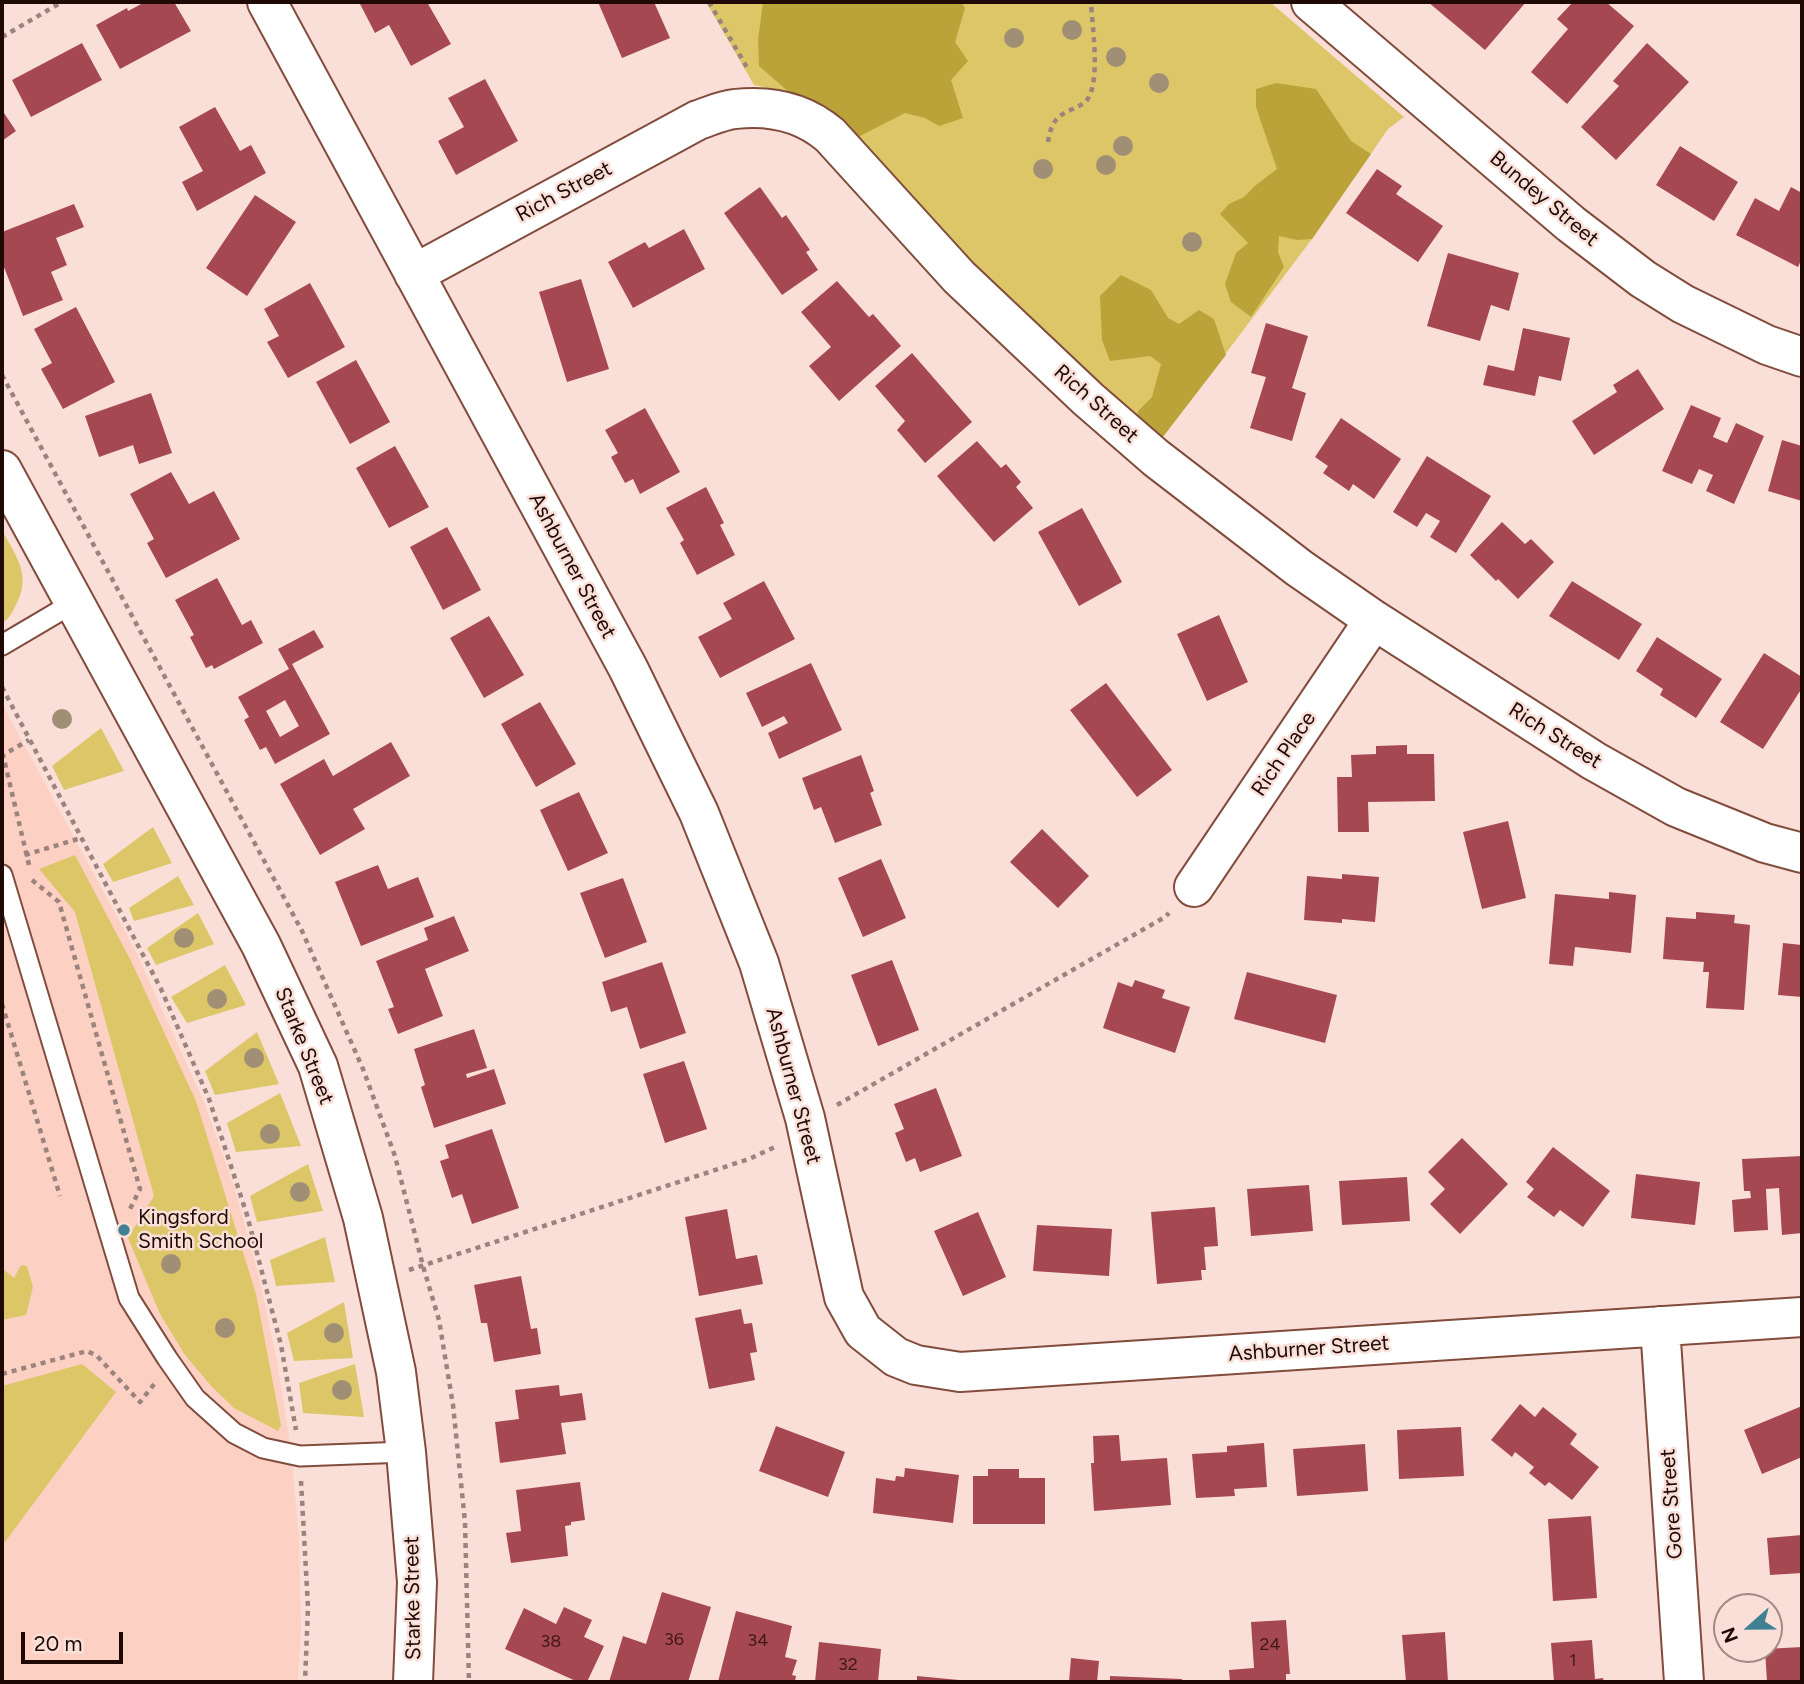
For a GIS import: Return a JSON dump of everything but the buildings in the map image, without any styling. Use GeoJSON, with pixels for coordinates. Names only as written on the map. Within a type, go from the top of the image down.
{"type":"FeatureCollection","features":[{"type":"Feature","properties":{"kind":"street","name":"Ashburner Street"},"geometry":{"type":"LineString","coordinates":[[267,2],[628,668],[699,813],[759,963],[806,1118],[844,1297],[863,1331],[896,1357],[916,1365],[960,1372],[1802,1317]]}},
{"type":"Feature","properties":{"kind":"street","name":"Bundey Street"},"geometry":{"type":"LineString","coordinates":[[1311,2],[1571,224],[1643,279],[1683,304],[1768,345],[1802,358]]}},
{"type":"Feature","properties":{"kind":"street","name":"Rich Street"},"geometry":{"type":"LineString","coordinates":[[414,274],[698,120],[733,109],[769,108],[787,111],[818,124],[830,135],[959,277],[1088,399],[1156,458],[1299,568],[1374,620],[1594,761],[1676,807],[1765,843],[1802,853]]}},
{"type":"Feature","properties":{"kind":"street","name":"Starke Street"},"geometry":{"type":"LineString","coordinates":[[2,470],[261,945],[317,1066],[363,1218],[396,1372],[417,1582],[413,1682]]}},
{"type":"Feature","properties":{"kind":"street","name":"Rich Place"},"geometry":{"type":"LineString","coordinates":[[1194,887],[1374,620]]}},
{"type":"Feature","properties":{"kind":"street","name":"Gore Street"},"geometry":{"type":"LineString","coordinates":[[1660,1326],[1684,1682]]}},
{"type":"Feature","properties":{"kind":"lane"},"geometry":{"type":"LineString","coordinates":[[2,645],[75,602]]}},
{"type":"Feature","properties":{"kind":"lane"},"geometry":{"type":"LineString","coordinates":[[2,875],[128,1298],[170,1363],[195,1398],[234,1433],[263,1448],[300,1456],[406,1452]]}},
{"type":"Feature","properties":{"kind":"path"},"geometry":{"type":"LineString","coordinates":[[2,37],[62,2]]}},
{"type":"Feature","properties":{"kind":"path"},"geometry":{"type":"LineString","coordinates":[[709,2],[769,108]]}},
{"type":"Feature","properties":{"kind":"path"},"geometry":{"type":"LineString","coordinates":[[1048,142],[1054,122],[1067,111],[1085,103],[1091,93],[1095,75],[1091,2]]}},
{"type":"Feature","properties":{"kind":"path"},"geometry":{"type":"LineString","coordinates":[[2,375],[302,931]]}},
{"type":"Feature","properties":{"kind":"path"},"geometry":{"type":"LineString","coordinates":[[2,687],[161,989],[209,1099],[247,1215],[281,1345],[300,1456],[308,1607],[305,1682]]}},
{"type":"Feature","properties":{"kind":"path"},"geometry":{"type":"LineString","coordinates":[[29,740],[3,755],[32,882],[58,902],[140,1189],[112,1244]]}},
{"type":"Feature","properties":{"kind":"path"},"geometry":{"type":"LineString","coordinates":[[14,858],[81,838]]}},
{"type":"Feature","properties":{"kind":"path"},"geometry":{"type":"LineString","coordinates":[[827,1111],[1165,917],[1194,887]]}},
{"type":"Feature","properties":{"kind":"path"},"geometry":{"type":"LineString","coordinates":[[2,1004],[60,1196]]}},
{"type":"Feature","properties":{"kind":"path"},"geometry":{"type":"LineString","coordinates":[[377,1281],[749,1159]]}},
{"type":"Feature","properties":{"kind":"path"},"geometry":{"type":"LineString","coordinates":[[2,1374],[87,1351],[97,1356],[140,1402],[170,1363]]}},
{"type":"Feature","properties":{"kind":"shaded area"},"geometry":{"type":"Polygon","coordinates":[[[706,2],[1270,2],[1404,117],[1388,129],[1312,239],[1159,442],[790,93],[754,85],[706,2]]]}},
{"type":"Feature","properties":{"kind":"shaded area"},"geometry":{"type":"Polygon","coordinates":[[[763,2],[961,2],[965,8],[955,42],[968,61],[951,80],[963,118],[939,126],[925,118],[905,113],[856,138],[832,118],[790,93],[759,66],[758,40],[763,2]]]}},
{"type":"Feature","properties":{"kind":"shaded area"},"geometry":{"type":"Polygon","coordinates":[[[1276,83],[1316,89],[1351,141],[1371,154],[1312,239],[1297,240],[1279,236],[1278,252],[1284,267],[1251,317],[1231,302],[1225,284],[1236,253],[1248,243],[1220,214],[1229,204],[1244,197],[1277,169],[1256,107],[1256,89],[1276,83]]]}},
{"type":"Feature","properties":{"kind":"shaded area"},"geometry":{"type":"Polygon","coordinates":[[[1121,275],[1151,290],[1168,318],[1179,324],[1199,310],[1214,319],[1226,355],[1159,442],[1137,424],[1138,411],[1152,397],[1161,364],[1150,356],[1110,361],[1102,340],[1100,296],[1121,275]]]}},
{"type":"Feature","properties":{"kind":"shaded area"},"geometry":{"type":"Polygon","coordinates":[[[2,530],[17,557],[23,584],[12,613],[2,622],[2,530]]]}},
{"type":"Feature","properties":{"kind":"shaded area","name":"Kingsford Smith School"},"geometry":{"type":"Polygon","coordinates":[[[2,704],[135,950],[204,1102],[234,1186],[258,1273],[277,1361],[291,1450],[299,1539],[301,1629],[298,1682],[2,1682],[2,704]]]}},
{"type":"Feature","properties":{"kind":"shaded area"},"geometry":{"type":"Polygon","coordinates":[[[101,728],[124,771],[64,790],[52,766],[101,728]]]}},
{"type":"Feature","properties":{"kind":"shaded area"},"geometry":{"type":"Polygon","coordinates":[[[153,827],[172,863],[113,882],[103,864],[153,827]]]}},
{"type":"Feature","properties":{"kind":"shaded area"},"geometry":{"type":"Polygon","coordinates":[[[75,855],[131,961],[196,1101],[256,1294],[281,1425],[278,1431],[234,1408],[185,1355],[160,1314],[128,1238],[154,1196],[75,912],[39,869],[75,855]]]}},
{"type":"Feature","properties":{"kind":"shaded area"},"geometry":{"type":"Polygon","coordinates":[[[178,876],[194,905],[134,921],[129,908],[178,876]]]}},
{"type":"Feature","properties":{"kind":"shaded area"},"geometry":{"type":"Polygon","coordinates":[[[198,913],[214,944],[156,965],[147,948],[198,913]]]}},
{"type":"Feature","properties":{"kind":"shaded area"},"geometry":{"type":"Polygon","coordinates":[[[225,965],[246,1005],[187,1023],[171,997],[225,965]]]}},
{"type":"Feature","properties":{"kind":"shaded area"},"geometry":{"type":"Polygon","coordinates":[[[257,1032],[279,1084],[215,1095],[205,1071],[257,1032]]]}},
{"type":"Feature","properties":{"kind":"shaded area"},"geometry":{"type":"Polygon","coordinates":[[[280,1093],[301,1146],[236,1152],[227,1123],[280,1093]]]}},
{"type":"Feature","properties":{"kind":"shaded area"},"geometry":{"type":"Polygon","coordinates":[[[308,1164],[323,1211],[257,1222],[250,1196],[308,1164]]]}},
{"type":"Feature","properties":{"kind":"shaded area"},"geometry":{"type":"Polygon","coordinates":[[[325,1237],[335,1282],[276,1286],[270,1260],[325,1237]]]}},
{"type":"Feature","properties":{"kind":"shaded area"},"geometry":{"type":"Polygon","coordinates":[[[21,1265],[27,1266],[33,1287],[26,1315],[2,1320],[2,1274],[4,1270],[14,1278],[21,1265]]]}},
{"type":"Feature","properties":{"kind":"shaded area"},"geometry":{"type":"Polygon","coordinates":[[[344,1302],[353,1358],[294,1361],[287,1333],[344,1302]]]}},
{"type":"Feature","properties":{"kind":"shaded area"},"geometry":{"type":"Polygon","coordinates":[[[82,1364],[116,1392],[2,1546],[2,1386],[82,1364]]]}},
{"type":"Feature","properties":{"kind":"shaded area"},"geometry":{"type":"Polygon","coordinates":[[[355,1364],[364,1417],[303,1413],[299,1383],[355,1364]]]}},
{"type":"Feature","properties":{"kind":"place","name":"Kingsford Smith School"},"geometry":{"type":"Point","coordinates":[124,1230]}}]}
